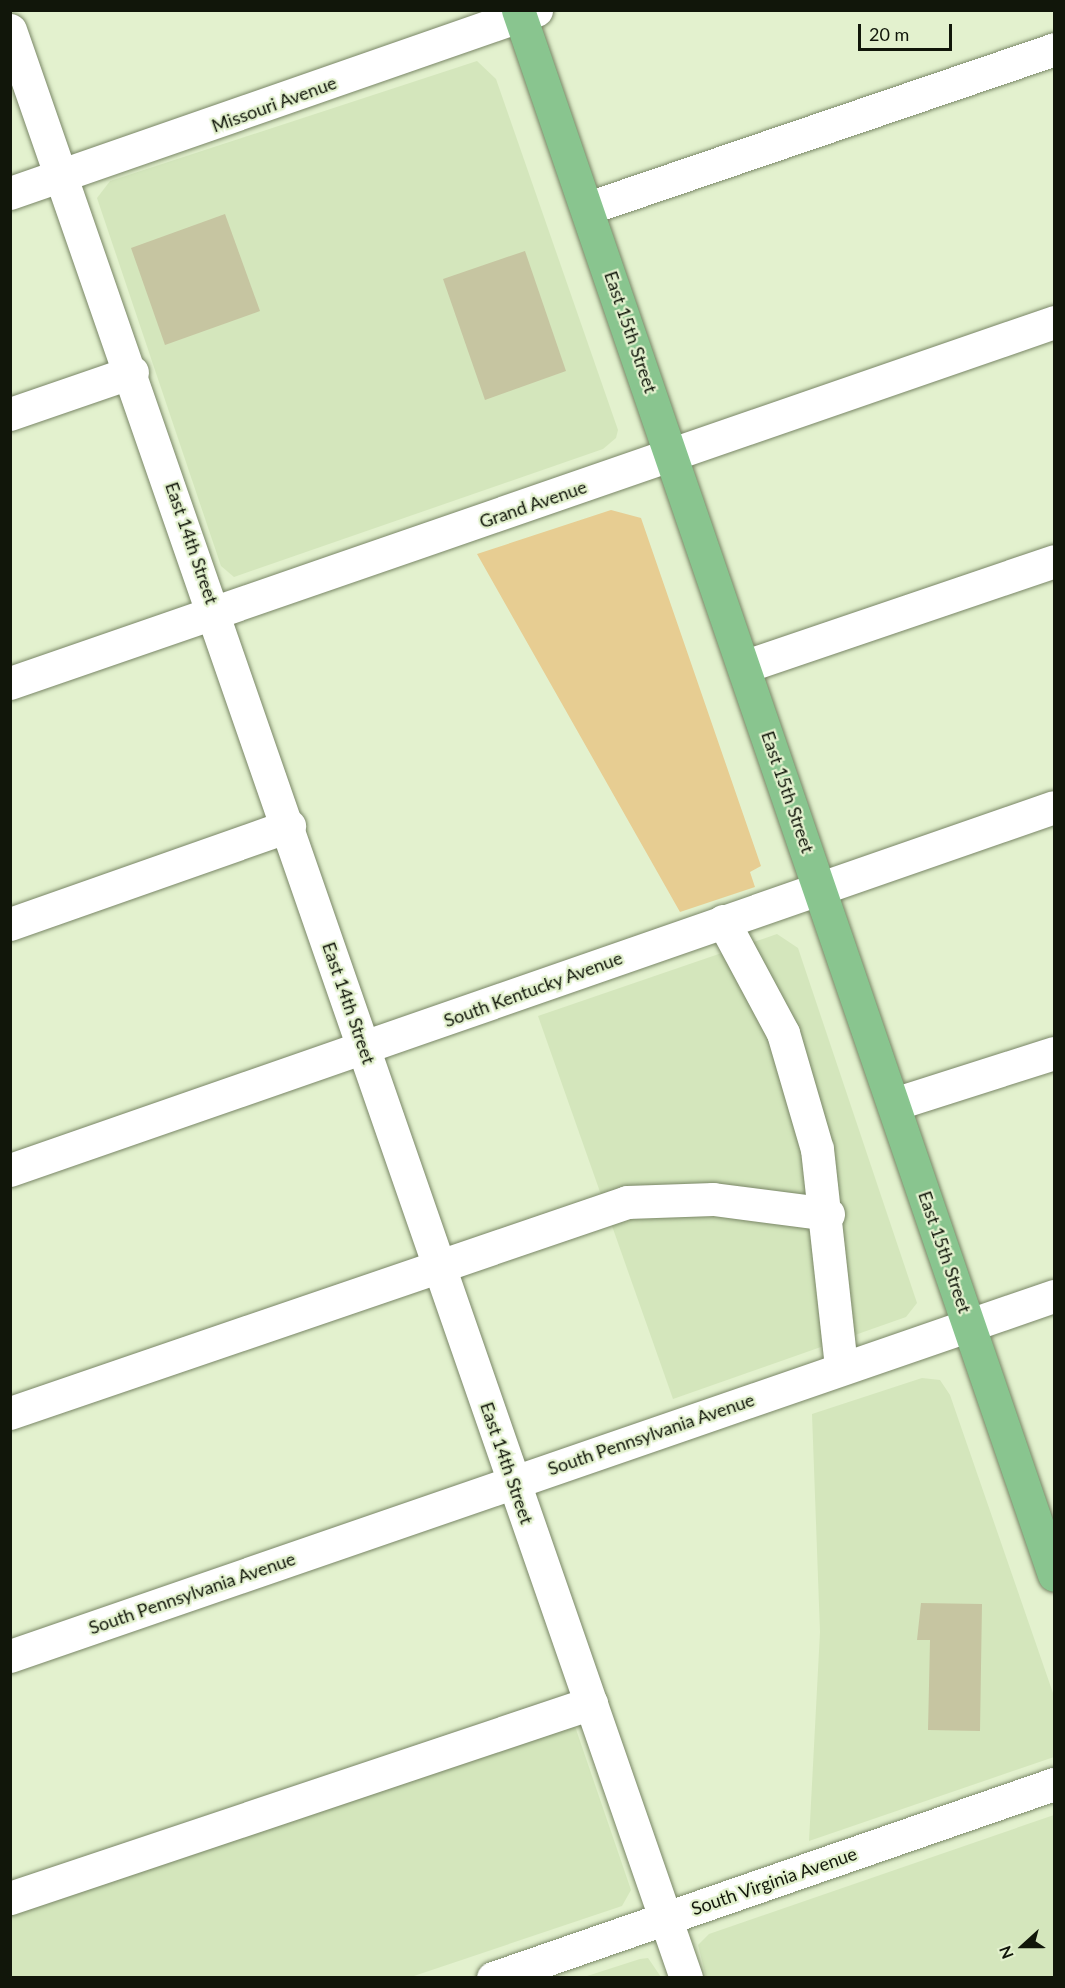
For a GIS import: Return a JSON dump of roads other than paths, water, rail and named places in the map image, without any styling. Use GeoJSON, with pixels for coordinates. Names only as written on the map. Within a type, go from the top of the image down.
{"type":"FeatureCollection","features":[{"type":"Feature","properties":{"kind":"main road","name":"East 15th Street"},"geometry":{"type":"LineString","coordinates":[[524,12],[588,208],[969,1325],[1049,1542],[1054,1575]]}},
{"type":"Feature","properties":{"kind":"street","name":"Missouri Avenue"},"geometry":{"type":"LineString","coordinates":[[10,193],[524,12]]}},
{"type":"Feature","properties":{"kind":"street","name":"East 14th Street"},"geometry":{"type":"LineString","coordinates":[[10,30],[64,175],[217,613],[439,1267],[686,1977]]}},
{"type":"Feature","properties":{"kind":"street"},"geometry":{"type":"LineString","coordinates":[[588,208],[1054,49]]}},
{"type":"Feature","properties":{"kind":"street","name":"Grand Avenue"},"geometry":{"type":"LineString","coordinates":[[10,683],[674,456],[1054,322]]}},
{"type":"Feature","properties":{"kind":"street"},"geometry":{"type":"LineString","coordinates":[[10,414],[132,372]]}},
{"type":"Feature","properties":{"kind":"street"},"geometry":{"type":"LineString","coordinates":[[746,666],[1054,561]]}},
{"type":"Feature","properties":{"kind":"street","name":"South Kentucky Avenue"},"geometry":{"type":"LineString","coordinates":[[10,1170],[365,1049],[723,921],[1054,807]]}},
{"type":"Feature","properties":{"kind":"street"},"geometry":{"type":"LineString","coordinates":[[10,924],[289,826]]}},
{"type":"Feature","properties":{"kind":"street"},"geometry":{"type":"LineString","coordinates":[[723,921],[783,1033],[817,1149],[828,1214],[841,1368]]}},
{"type":"Feature","properties":{"kind":"street"},"geometry":{"type":"LineString","coordinates":[[894,1104],[1054,1053]]}},
{"type":"Feature","properties":{"kind":"street"},"geometry":{"type":"LineString","coordinates":[[10,1413],[627,1202],[713,1199],[828,1214]]}},
{"type":"Feature","properties":{"kind":"street","name":"South Pennsylvania Avenue"},"geometry":{"type":"LineString","coordinates":[[10,1656],[1054,1296]]}},
{"type":"Feature","properties":{"kind":"street"},"geometry":{"type":"LineString","coordinates":[[10,1898],[591,1703]]}},
{"type":"Feature","properties":{"kind":"street","name":"South Virginia Avenue"},"geometry":{"type":"LineString","coordinates":[[493,1977],[1054,1784]]}}]}
